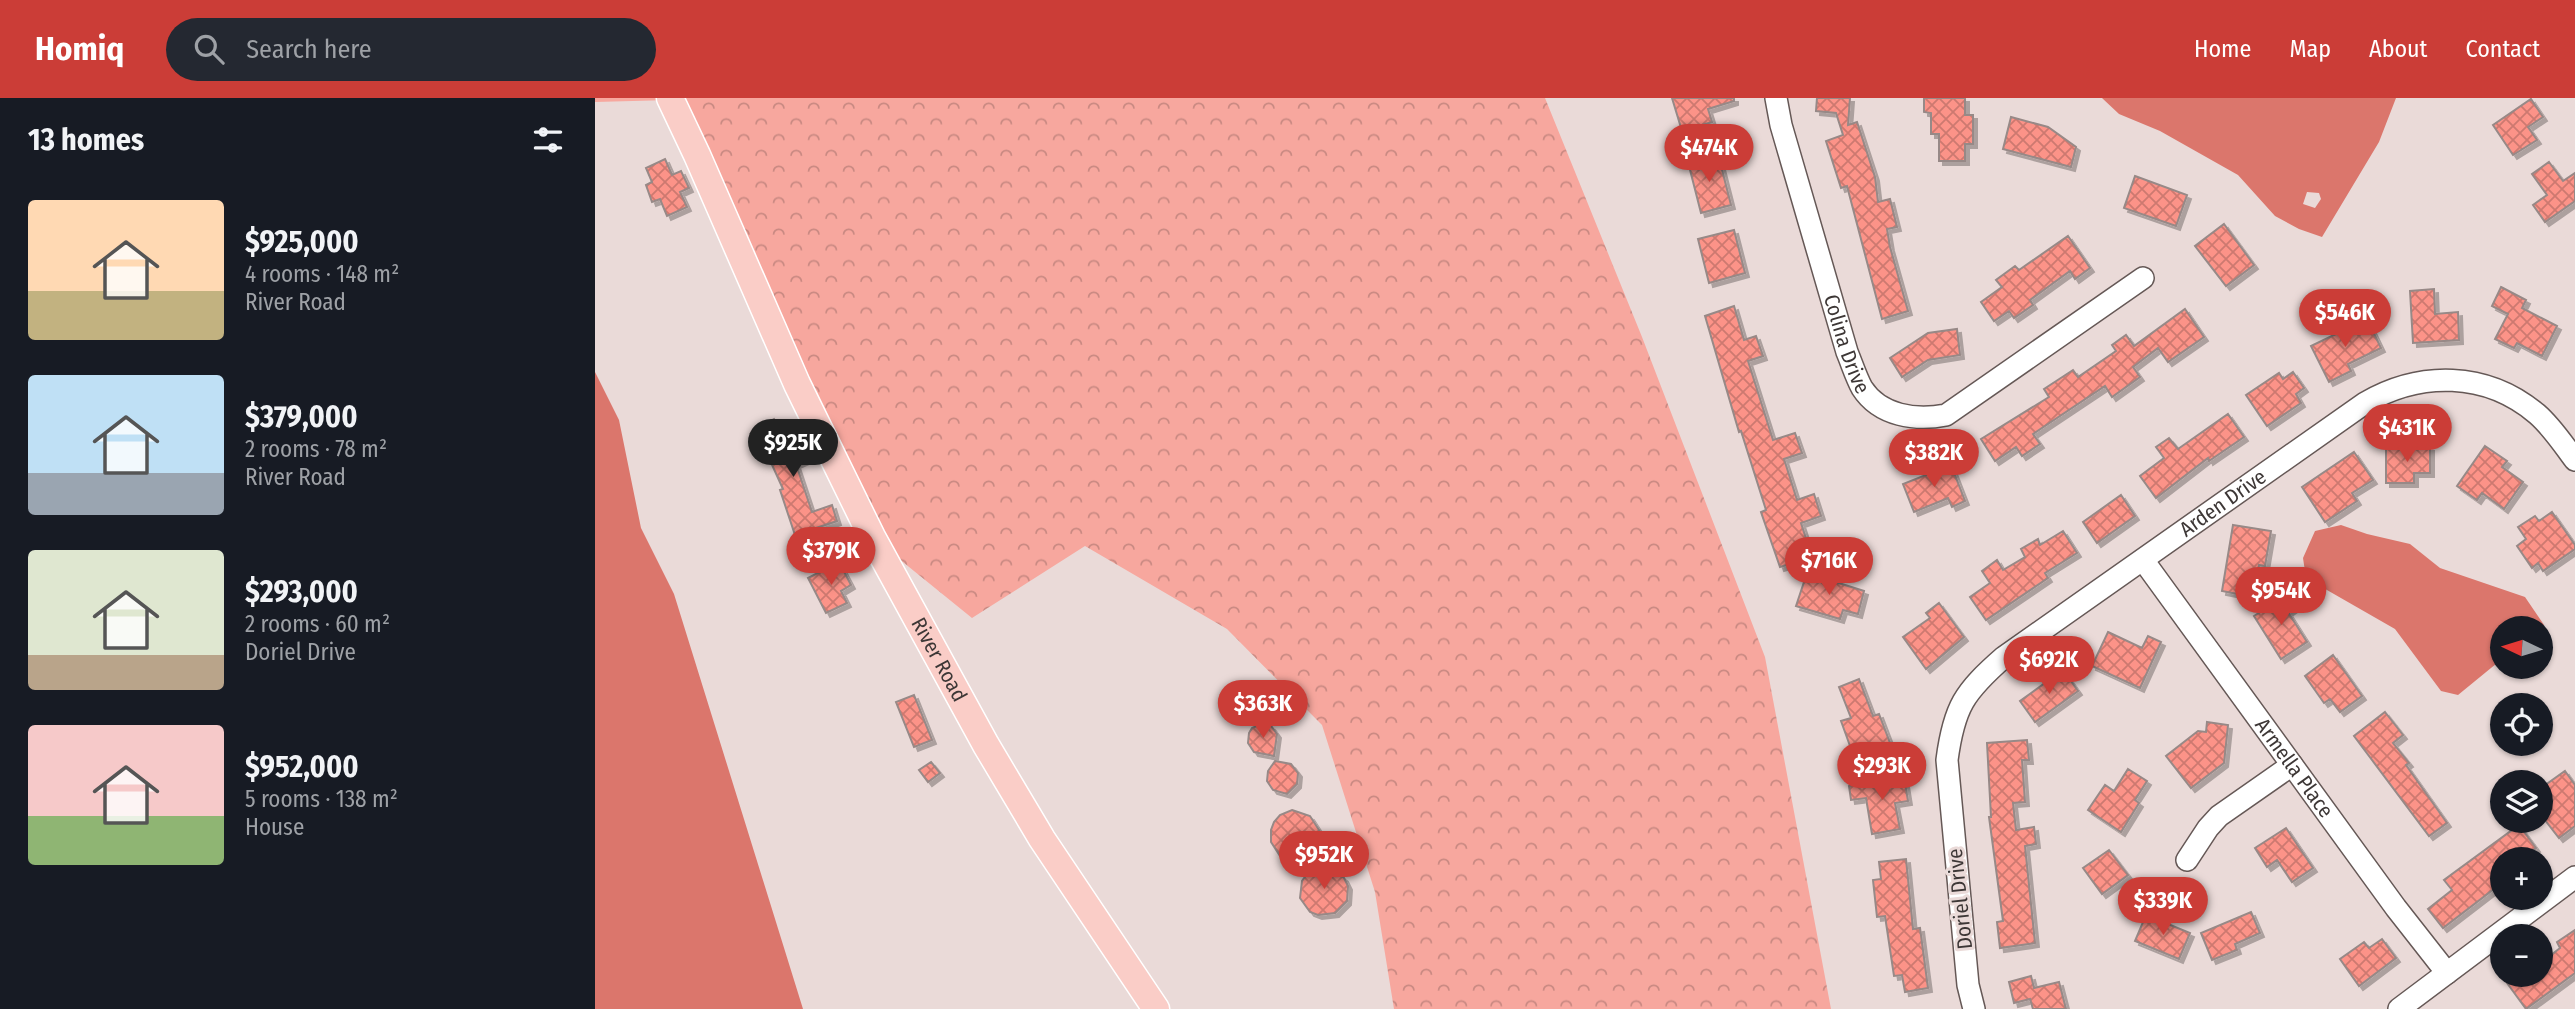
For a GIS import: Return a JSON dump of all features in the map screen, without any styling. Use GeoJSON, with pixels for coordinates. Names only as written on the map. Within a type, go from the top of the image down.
{"type":"FeatureCollection","features":[{"type":"Feature","properties":{"kind":"main road","name":"River Road"},"geometry":{"type":"LineString","coordinates":[[670,98],[797,384],[872,537],[1022,805],[1156,1009]]}},
{"type":"Feature","properties":{"kind":"street","name":"Colina Drive"},"geometry":{"type":"LineString","coordinates":[[1776,98],[1781,125],[1847,352],[1861,386],[1870,398],[1899,415],[1915,419],[1946,415],[2143,278]]}},
{"type":"Feature","properties":{"kind":"street","name":"Arden Drive"},"geometry":{"type":"LineString","coordinates":[[1949,788],[1947,760],[1951,727],[1969,691],[2004,657],[2365,403],[2403,385],[2434,380],[2455,380],[2483,385],[2506,394],[2537,415],[2575,460]]}},
{"type":"Feature","properties":{"kind":"street","name":"Armella Place"},"geometry":{"type":"LineString","coordinates":[[2143,560],[2396,908],[2447,973]]}},
{"type":"Feature","properties":{"kind":"street"},"geometry":{"type":"LineString","coordinates":[[2187,860],[2219,816],[2292,765]]}},
{"type":"Feature","properties":{"kind":"street","name":"Doriel Drive"},"geometry":{"type":"LineString","coordinates":[[1949,788],[1969,985],[1974,1009]]}},
{"type":"Feature","properties":{"kind":"street"},"geometry":{"type":"LineString","coordinates":[[2399,1009],[2575,877]]}},
{"type":"Feature","properties":{"kind":"green space"},"geometry":{"type":"Polygon","coordinates":[[[595,98],[1545,98],[1642,337],[1765,657],[1831,1009],[1394,1009],[1375,892],[1322,725],[1227,629],[1085,546],[972,618],[872,537],[671,100],[595,102],[595,98]]]}},
{"type":"Feature","properties":{"kind":"shaded area"},"geometry":{"type":"Polygon","coordinates":[[[2102,98],[2396,98],[2379,142],[2322,237],[2275,216],[2238,175],[2160,131],[2119,114],[2102,98]],[[2307,192],[2303,204],[2315,208],[2321,199],[2319,193],[2307,192]]]}},
{"type":"Feature","properties":{"kind":"shaded area"},"geometry":{"type":"Polygon","coordinates":[[[595,372],[619,420],[641,528],[674,594],[803,1009],[595,1009],[595,372]]]}},
{"type":"Feature","properties":{"kind":"shaded area"},"geometry":{"type":"Polygon","coordinates":[[[2341,525],[2410,544],[2440,568],[2525,597],[2538,616],[2490,616],[2490,669],[2458,695],[2441,691],[2395,629],[2306,578],[2303,558],[2315,531],[2341,525]]]}},
{"type":"Feature","properties":{"kind":"building"},"geometry":{"type":"Polygon","coordinates":[[[1672,98],[1734,98],[1734,101],[1708,109],[1712,122],[1682,131],[1672,98]]]}},
{"type":"Feature","properties":{"kind":"building"},"geometry":{"type":"Polygon","coordinates":[[[1817,98],[1850,98],[1848,125],[1857,122],[1875,177],[1878,202],[1890,199],[1897,227],[1887,229],[1908,311],[1882,319],[1847,186],[1841,188],[1826,141],[1843,135],[1836,113],[1816,111],[1817,98]]]}},
{"type":"Feature","properties":{"kind":"building"},"geometry":{"type":"Polygon","coordinates":[[[1924,98],[1965,98],[1965,115],[1973,115],[1973,144],[1965,144],[1965,161],[1939,161],[1939,134],[1931,134],[1931,113],[1924,112],[1924,98]]]}},
{"type":"Feature","properties":{"kind":"building"},"geometry":{"type":"Polygon","coordinates":[[[2531,99],[2543,117],[2528,127],[2537,140],[2513,155],[2493,125],[2531,99]]]}},
{"type":"Feature","properties":{"kind":"building"},"geometry":{"type":"Polygon","coordinates":[[[2011,117],[2048,127],[2076,147],[2071,167],[2003,149],[2011,117]]]}},
{"type":"Feature","properties":{"kind":"building"},"geometry":{"type":"Polygon","coordinates":[[[1718,154],[1731,205],[1701,213],[1688,162],[1718,154]]]}},
{"type":"Feature","properties":{"kind":"building"},"geometry":{"type":"Polygon","coordinates":[[[665,159],[672,175],[681,171],[689,188],[680,192],[687,207],[667,216],[660,199],[652,202],[646,185],[652,182],[646,168],[665,159]]]}},
{"type":"Feature","properties":{"kind":"building"},"geometry":{"type":"Polygon","coordinates":[[[2549,162],[2563,181],[2575,173],[2575,201],[2545,222],[2533,205],[2547,195],[2532,174],[2549,162]]]}},
{"type":"Feature","properties":{"kind":"building"},"geometry":{"type":"Polygon","coordinates":[[[2135,176],[2187,195],[2176,226],[2124,208],[2135,176]]]}},
{"type":"Feature","properties":{"kind":"building"},"geometry":{"type":"Polygon","coordinates":[[[2224,224],[2254,265],[2226,286],[2195,246],[2224,224]]]}},
{"type":"Feature","properties":{"kind":"building"},"geometry":{"type":"Polygon","coordinates":[[[1734,230],[1745,273],[1709,283],[1698,239],[1734,230]]]}},
{"type":"Feature","properties":{"kind":"building"},"geometry":{"type":"Polygon","coordinates":[[[2068,236],[2090,268],[2075,279],[2070,271],[2030,300],[2033,305],[2014,318],[2009,311],[1994,321],[1981,302],[2002,287],[1996,280],[2015,266],[2019,270],[2068,236]]]}},
{"type":"Feature","properties":{"kind":"building"},"geometry":{"type":"Polygon","coordinates":[[[2501,287],[2526,300],[2522,308],[2557,326],[2542,356],[2517,343],[2514,348],[2495,339],[2508,314],[2492,306],[2501,287]]]}},
{"type":"Feature","properties":{"kind":"building"},"geometry":{"type":"Polygon","coordinates":[[[2434,289],[2435,314],[2458,312],[2459,340],[2413,343],[2410,291],[2434,289]]]}},
{"type":"Feature","properties":{"kind":"building"},"geometry":{"type":"Polygon","coordinates":[[[1734,306],[1744,340],[1756,336],[1763,356],[1748,361],[1773,440],[1795,433],[1802,453],[1784,459],[1797,500],[1814,494],[1821,516],[1801,523],[1812,557],[1780,567],[1761,512],[1766,510],[1741,431],[1739,432],[1705,316],[1734,306]]]}},
{"type":"Feature","properties":{"kind":"building"},"geometry":{"type":"Polygon","coordinates":[[[2185,309],[2204,337],[2168,362],[2158,348],[2133,367],[2140,377],[2112,397],[2105,386],[2033,434],[2040,444],[2022,456],[2016,447],[1995,461],[1981,439],[2049,397],[2044,389],[2073,370],[2078,377],[2116,351],[2112,345],[2126,335],[2134,346],[2185,309]]]}},
{"type":"Feature","properties":{"kind":"building"},"geometry":{"type":"Polygon","coordinates":[[[2367,319],[2381,348],[2348,364],[2351,371],[2329,382],[2311,346],[2367,319]]]}},
{"type":"Feature","properties":{"kind":"building"},"geometry":{"type":"Polygon","coordinates":[[[1957,329],[1960,355],[1928,360],[1902,377],[1890,358],[1928,333],[1957,329]]]}},
{"type":"Feature","properties":{"kind":"building"},"geometry":{"type":"Polygon","coordinates":[[[2293,372],[2304,388],[2296,394],[2301,403],[2267,426],[2246,395],[2279,373],[2283,379],[2293,372]]]}},
{"type":"Feature","properties":{"kind":"building"},"geometry":{"type":"Polygon","coordinates":[[[2228,414],[2244,437],[2209,461],[2208,458],[2156,498],[2140,476],[2164,458],[2156,447],[2169,438],[2178,449],[2228,414]]]}},
{"type":"Feature","properties":{"kind":"building"},"geometry":{"type":"Polygon","coordinates":[[[774,419],[790,446],[806,438],[814,456],[796,464],[812,512],[832,505],[837,521],[795,535],[780,490],[783,489],[756,429],[774,419]]]}},
{"type":"Feature","properties":{"kind":"building"},"geometry":{"type":"Polygon","coordinates":[[[2485,446],[2507,461],[2502,467],[2523,482],[2504,509],[2482,493],[2477,500],[2457,486],[2485,446]]]}},
{"type":"Feature","properties":{"kind":"building"},"geometry":{"type":"Polygon","coordinates":[[[2430,447],[2430,473],[2414,473],[2414,483],[2386,483],[2386,448],[2430,447]]]}},
{"type":"Feature","properties":{"kind":"building"},"geometry":{"type":"Polygon","coordinates":[[[2354,452],[2373,480],[2352,493],[2357,501],[2325,522],[2302,487],[2354,452]]]}},
{"type":"Feature","properties":{"kind":"building"},"geometry":{"type":"Polygon","coordinates":[[[1951,465],[1965,501],[1952,507],[1948,498],[1914,512],[1903,484],[1951,465]]]}},
{"type":"Feature","properties":{"kind":"building"},"geometry":{"type":"Polygon","coordinates":[[[2121,495],[2135,516],[2097,543],[2083,522],[2121,495]]]}},
{"type":"Feature","properties":{"kind":"building"},"geometry":{"type":"Polygon","coordinates":[[[2552,512],[2575,545],[2575,549],[2543,571],[2538,563],[2532,568],[2517,546],[2526,539],[2518,527],[2535,516],[2539,521],[2552,512]]]}},
{"type":"Feature","properties":{"kind":"building"},"geometry":{"type":"Polygon","coordinates":[[[2233,525],[2271,531],[2265,566],[2259,565],[2253,597],[2222,591],[2233,525]]]}},
{"type":"Feature","properties":{"kind":"building"},"geometry":{"type":"Polygon","coordinates":[[[2063,531],[2077,553],[2045,573],[2048,578],[1986,620],[1970,597],[1990,583],[1982,571],[1997,560],[2003,570],[2025,557],[2021,549],[2038,539],[2040,545],[2063,531]]]}},
{"type":"Feature","properties":{"kind":"building"},"geometry":{"type":"Polygon","coordinates":[[[839,562],[851,585],[841,591],[847,603],[826,613],[808,578],[839,562]]]}},
{"type":"Feature","properties":{"kind":"building"},"geometry":{"type":"Polygon","coordinates":[[[1807,573],[1864,591],[1858,614],[1843,610],[1840,619],[1796,606],[1807,573]]]}},
{"type":"Feature","properties":{"kind":"building"},"geometry":{"type":"Polygon","coordinates":[[[2287,595],[2295,607],[2288,612],[2307,642],[2281,659],[2254,616],[2287,595]]]}},
{"type":"Feature","properties":{"kind":"building"},"geometry":{"type":"Polygon","coordinates":[[[1939,603],[1964,637],[1926,669],[1903,637],[1930,618],[1926,613],[1939,603]]]}},
{"type":"Feature","properties":{"kind":"building"},"geometry":{"type":"Polygon","coordinates":[[[2108,632],[2142,648],[2148,636],[2161,642],[2140,688],[2092,666],[2108,632]]]}},
{"type":"Feature","properties":{"kind":"building"},"geometry":{"type":"Polygon","coordinates":[[[2333,655],[2362,696],[2340,712],[2330,699],[2324,703],[2305,676],[2333,655]]]}},
{"type":"Feature","properties":{"kind":"building"},"geometry":{"type":"Polygon","coordinates":[[[2063,670],[2078,691],[2035,722],[2020,701],[2063,670]]]}},
{"type":"Feature","properties":{"kind":"building"},"geometry":{"type":"Polygon","coordinates":[[[1859,679],[1873,716],[1879,714],[1890,743],[1854,757],[1841,721],[1851,718],[1839,687],[1859,679]]]}},
{"type":"Feature","properties":{"kind":"building"},"geometry":{"type":"Polygon","coordinates":[[[914,695],[932,740],[914,747],[896,702],[914,695]]]}},
{"type":"Feature","properties":{"kind":"building"},"geometry":{"type":"Polygon","coordinates":[[[2385,712],[2403,735],[2393,743],[2447,823],[2429,836],[2354,736],[2385,712]]]}},
{"type":"Feature","properties":{"kind":"building"},"geometry":{"type":"Polygon","coordinates":[[[2207,722],[2228,725],[2224,763],[2191,788],[2166,756],[2198,731],[2206,732],[2207,722]]]}},
{"type":"Feature","properties":{"kind":"building"},"geometry":{"type":"Polygon","coordinates":[[[1261,724],[1271,726],[1277,734],[1274,756],[1254,752],[1248,743],[1252,728],[1261,724]]]}},
{"type":"Feature","properties":{"kind":"building"},"geometry":{"type":"Polygon","coordinates":[[[2027,740],[2029,760],[2022,760],[2025,802],[2013,803],[2016,830],[2034,827],[2036,844],[2025,846],[2035,943],[2000,948],[1997,922],[2003,921],[1989,817],[1987,743],[2027,740]]]}},
{"type":"Feature","properties":{"kind":"building"},"geometry":{"type":"Polygon","coordinates":[[[1275,761],[1291,764],[1298,773],[1297,784],[1287,794],[1273,790],[1267,781],[1268,771],[1275,761]]]}},
{"type":"Feature","properties":{"kind":"building"},"geometry":{"type":"Polygon","coordinates":[[[931,762],[940,773],[928,782],[919,770],[931,762]]]}},
{"type":"Feature","properties":{"kind":"building"},"geometry":{"type":"Polygon","coordinates":[[[2128,769],[2147,781],[2135,800],[2139,803],[2121,832],[2088,810],[2105,785],[2114,791],[2128,769]]]}},
{"type":"Feature","properties":{"kind":"building"},"geometry":{"type":"Polygon","coordinates":[[[2565,771],[2575,785],[2575,826],[2559,838],[2553,830],[2553,780],[2565,771]]]}},
{"type":"Feature","properties":{"kind":"building"},"geometry":{"type":"Polygon","coordinates":[[[1904,777],[1908,801],[1895,803],[1900,829],[1872,834],[1866,798],[1851,800],[1849,786],[1904,777]]]}},
{"type":"Feature","properties":{"kind":"building"},"geometry":{"type":"Polygon","coordinates":[[[1292,810],[1310,816],[1319,830],[1316,849],[1305,861],[1288,860],[1280,856],[1271,842],[1274,822],[1280,815],[1292,810]]]}},
{"type":"Feature","properties":{"kind":"building"},"geometry":{"type":"Polygon","coordinates":[[[2286,828],[2313,868],[2292,882],[2277,860],[2267,867],[2255,848],[2286,828]]]}},
{"type":"Feature","properties":{"kind":"building"},"geometry":{"type":"Polygon","coordinates":[[[2508,833],[2525,833],[2535,847],[2490,847],[2490,892],[2443,928],[2428,909],[2452,890],[2444,880],[2508,833]]]}},
{"type":"Feature","properties":{"kind":"building"},"geometry":{"type":"Polygon","coordinates":[[[2109,850],[2128,875],[2102,894],[2083,868],[2109,850]]]}},
{"type":"Feature","properties":{"kind":"building"},"geometry":{"type":"Polygon","coordinates":[[[1906,859],[1913,929],[1920,928],[1928,988],[1905,992],[1902,975],[1894,976],[1885,916],[1877,917],[1873,880],[1881,879],[1879,862],[1906,859]]]}},
{"type":"Feature","properties":{"kind":"building"},"geometry":{"type":"Polygon","coordinates":[[[1313,866],[1331,868],[1344,878],[1348,886],[1347,901],[1335,913],[1318,915],[1310,912],[1300,898],[1302,881],[1313,866]]]}},
{"type":"Feature","properties":{"kind":"building"},"geometry":{"type":"Polygon","coordinates":[[[2251,912],[2260,933],[2235,944],[2237,950],[2212,960],[2201,933],[2251,912]]]}},
{"type":"Feature","properties":{"kind":"building"},"geometry":{"type":"Polygon","coordinates":[[[2146,915],[2190,933],[2179,959],[2135,941],[2146,915]]]}},
{"type":"Feature","properties":{"kind":"building"},"geometry":{"type":"Polygon","coordinates":[[[2575,930],[2575,973],[2526,1009],[2510,987],[2553,987],[2553,954],[2560,948],[2557,942],[2575,930]]]}},
{"type":"Feature","properties":{"kind":"building"},"geometry":{"type":"Polygon","coordinates":[[[2382,939],[2396,958],[2359,986],[2340,959],[2364,942],[2369,948],[2382,939]]]}},
{"type":"Feature","properties":{"kind":"building"},"geometry":{"type":"Polygon","coordinates":[[[2031,976],[2034,988],[2059,982],[2066,1009],[2033,1009],[2030,999],[2014,1003],[2009,982],[2031,976]]]}}]}
